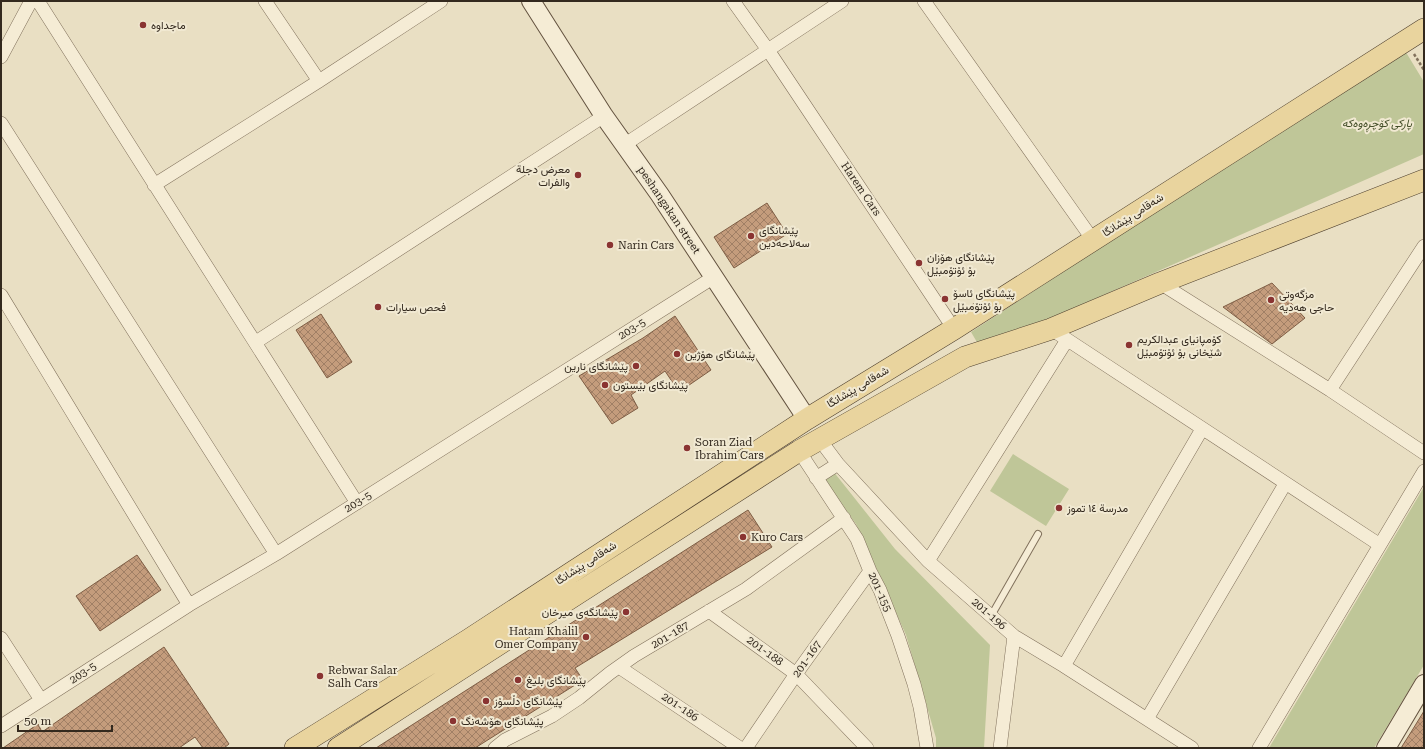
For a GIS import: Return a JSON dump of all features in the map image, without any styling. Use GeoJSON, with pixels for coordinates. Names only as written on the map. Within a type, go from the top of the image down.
{"type":"FeatureCollection","features":[{"type":"Feature","properties":{"kind":"main road","name":"شەقامی پێشانگا"},"geometry":{"type":"LineString","coordinates":[[295,748],[468,640],[806,419],[954,328],[1424,29]]}},
{"type":"Feature","properties":{"kind":"main road","name":"شەقامی پێشانگا"},"geometry":{"type":"LineString","coordinates":[[338,748],[799,451],[965,357],[1059,335],[1160,284],[1424,180]]}},
{"type":"Feature","properties":{"kind":"main road"},"geometry":{"type":"LineString","coordinates":[[954,328],[965,357]]}},
{"type":"Feature","properties":{"kind":"main road"},"geometry":{"type":"LineString","coordinates":[[468,640],[480,657]]}},
{"type":"Feature","properties":{"kind":"street"},"geometry":{"type":"LineString","coordinates":[[1,57],[31,1]]}},
{"type":"Feature","properties":{"kind":"street"},"geometry":{"type":"LineString","coordinates":[[38,1],[357,503]]}},
{"type":"Feature","properties":{"kind":"street"},"geometry":{"type":"LineString","coordinates":[[265,1],[320,81]]}},
{"type":"Feature","properties":{"kind":"street"},"geometry":{"type":"LineString","coordinates":[[154,185],[320,81],[441,1]]}},
{"type":"Feature","properties":{"kind":"street","name":"peshangakan street"},"geometry":{"type":"LineString","coordinates":[[531,1],[604,116],[660,195],[806,419]]}},
{"type":"Feature","properties":{"kind":"street","name":"Harem Cars"},"geometry":{"type":"LineString","coordinates":[[733,1],[768,50],[954,328]]}},
{"type":"Feature","properties":{"kind":"street"},"geometry":{"type":"LineString","coordinates":[[624,145],[842,1]]}},
{"type":"Feature","properties":{"kind":"street"},"geometry":{"type":"LineString","coordinates":[[924,1],[1093,240]]}},
{"type":"Feature","properties":{"kind":"street"},"geometry":{"type":"LineString","coordinates":[[256,342],[604,116]]}},
{"type":"Feature","properties":{"kind":"street"},"geometry":{"type":"LineString","coordinates":[[1,123],[276,554]]}},
{"type":"Feature","properties":{"kind":"street"},"geometry":{"type":"LineString","coordinates":[[1330,390],[1424,246]]}},
{"type":"Feature","properties":{"kind":"street","name":"203-5"},"geometry":{"type":"LineString","coordinates":[[1,726],[189,605],[276,554],[714,277]]}},
{"type":"Feature","properties":{"kind":"street"},"geometry":{"type":"LineString","coordinates":[[1160,284],[1330,390],[1424,453]]}},
{"type":"Feature","properties":{"kind":"street"},"geometry":{"type":"LineString","coordinates":[[1,295],[189,605]]}},
{"type":"Feature","properties":{"kind":"street"},"geometry":{"type":"LineString","coordinates":[[928,561],[1059,335],[1380,545]]}},
{"type":"Feature","properties":{"kind":"street"},"geometry":{"type":"LineString","coordinates":[[1064,666],[1202,429]]}},
{"type":"Feature","properties":{"kind":"street","name":"201-196"},"geometry":{"type":"LineString","coordinates":[[820,440],[838,464],[928,561],[1014,636],[1064,666],[1192,748]]}},
{"type":"Feature","properties":{"kind":"street","name":"201-155"},"geometry":{"type":"LineString","coordinates":[[799,451],[857,539],[870,571],[880,590],[914,684],[920,707],[926,748]]}},
{"type":"Feature","properties":{"kind":"street"},"geometry":{"type":"LineString","coordinates":[[816,478],[838,464]]}},
{"type":"Feature","properties":{"kind":"street"},"geometry":{"type":"LineString","coordinates":[[1259,748],[1424,471]]}},
{"type":"Feature","properties":{"kind":"street"},"geometry":{"type":"LineString","coordinates":[[1148,719],[1285,484]]}},
{"type":"Feature","properties":{"kind":"street","name":"201-187"},"geometry":{"type":"LineString","coordinates":[[494,748],[505,740],[552,716],[579,698],[634,656],[764,576],[844,518]]}},
{"type":"Feature","properties":{"kind":"street","name":"201-167"},"geometry":{"type":"LineString","coordinates":[[746,748],[796,674],[870,571]]}},
{"type":"Feature","properties":{"kind":"street","name":"201-188"},"geometry":{"type":"LineString","coordinates":[[709,611],[796,674],[867,748]]}},
{"type":"Feature","properties":{"kind":"street"},"geometry":{"type":"LineString","coordinates":[[1004,746],[1014,636]]}},
{"type":"Feature","properties":{"kind":"street"},"geometry":{"type":"LineString","coordinates":[[1,638],[41,700]]}},
{"type":"Feature","properties":{"kind":"street","name":"201-186"},"geometry":{"type":"LineString","coordinates":[[619,667],[740,748]]}},
{"type":"Feature","properties":{"kind":"street"},"geometry":{"type":"LineString","coordinates":[[1386,748],[1424,684]]}},
{"type":"Feature","properties":{"kind":"lane"},"geometry":{"type":"LineString","coordinates":[[991,616],[1038,534]]}},
{"type":"Feature","properties":{"kind":"green space","name":"پارکی کۆچڕەوەکە"},"geometry":{"type":"Polygon","coordinates":[[[1404,49],[1424,82],[1424,154],[981,349],[971,332],[1404,49]]]}},
{"type":"Feature","properties":{"kind":"green space"},"geometry":{"type":"Polygon","coordinates":[[[1013,454],[1069,489],[1046,526],[990,491],[1013,454]]]}},
{"type":"Feature","properties":{"kind":"green space"},"geometry":{"type":"Polygon","coordinates":[[[833,471],[895,549],[990,645],[984,748],[936,748],[936,738],[906,635],[856,524],[824,481],[833,471]]]}},
{"type":"Feature","properties":{"kind":"green space"},"geometry":{"type":"Polygon","coordinates":[[[1424,487],[1424,665],[1374,748],[1269,748],[1424,487]]]}},
{"type":"Feature","properties":{"kind":"building","name":"پێشانگای سەلاحەدین"},"geometry":{"type":"Polygon","coordinates":[[[767,203],[787,234],[734,268],[714,237],[767,203]]]}},
{"type":"Feature","properties":{"kind":"building"},"geometry":{"type":"Polygon","coordinates":[[[1272,283],[1305,318],[1272,344],[1223,307],[1272,283]]]}},
{"type":"Feature","properties":{"kind":"building"},"geometry":{"type":"Polygon","coordinates":[[[321,314],[352,362],[327,378],[296,330],[321,314]]]}},
{"type":"Feature","properties":{"kind":"building"},"geometry":{"type":"Polygon","coordinates":[[[675,316],[711,370],[679,392],[665,371],[631,395],[638,408],[612,424],[579,376],[643,338],[675,316]]]}},
{"type":"Feature","properties":{"kind":"building"},"geometry":{"type":"Polygon","coordinates":[[[748,510],[772,547],[575,668],[583,680],[475,748],[376,748],[748,510]]]}},
{"type":"Feature","properties":{"kind":"building"},"geometry":{"type":"Polygon","coordinates":[[[137,555],[161,590],[100,631],[76,596],[137,555]]]}},
{"type":"Feature","properties":{"kind":"building"},"geometry":{"type":"Polygon","coordinates":[[[164,647],[229,744],[224,748],[203,748],[195,737],[179,748],[3,748],[38,724],[42,732],[164,647]]]}},
{"type":"Feature","properties":{"kind":"building"},"geometry":{"type":"Polygon","coordinates":[[[1424,711],[1424,748],[1401,748],[1413,729],[1424,711]]]}},
{"type":"Feature","properties":{"kind":"place","name":"ماجداوە"},"geometry":{"type":"Point","coordinates":[143,25]}},
{"type":"Feature","properties":{"kind":"place","name":"معرض دجلة والفرات"},"geometry":{"type":"Point","coordinates":[578,175]}},
{"type":"Feature","properties":{"kind":"place","name":"پێشانگای سەلاحەدین"},"geometry":{"type":"Point","coordinates":[751,236]}},
{"type":"Feature","properties":{"kind":"place","name":"Narin Cars"},"geometry":{"type":"Point","coordinates":[610,245]}},
{"type":"Feature","properties":{"kind":"place","name":"پێشانگای هۆزان بۆ ئۆتۆمبێل"},"geometry":{"type":"Point","coordinates":[919,263]}},
{"type":"Feature","properties":{"kind":"place","name":"پێشانگای ئاسۆ بۆ ئۆتۆمبێل"},"geometry":{"type":"Point","coordinates":[945,299]}},
{"type":"Feature","properties":{"kind":"place","name":"مزگەوتی حاجی هەدیە"},"geometry":{"type":"Point","coordinates":[1271,300]}},
{"type":"Feature","properties":{"kind":"place","name":"فحص سيارات"},"geometry":{"type":"Point","coordinates":[378,307]}},
{"type":"Feature","properties":{"kind":"place","name":"کۆمپانیای عبدالكريم شێخانی بۆ ئۆتۆمبێل"},"geometry":{"type":"Point","coordinates":[1129,345]}},
{"type":"Feature","properties":{"kind":"place","name":"پێشانگای هۆژین"},"geometry":{"type":"Point","coordinates":[677,354]}},
{"type":"Feature","properties":{"kind":"place","name":"پێشانگای نارین"},"geometry":{"type":"Point","coordinates":[636,366]}},
{"type":"Feature","properties":{"kind":"place","name":"پێشانگای بێستون"},"geometry":{"type":"Point","coordinates":[605,385]}},
{"type":"Feature","properties":{"kind":"place","name":"Soran Ziad Ibrahim Cars"},"geometry":{"type":"Point","coordinates":[687,448]}},
{"type":"Feature","properties":{"kind":"place","name":"مدرسة ١٤ تموز"},"geometry":{"type":"Point","coordinates":[1059,508]}},
{"type":"Feature","properties":{"kind":"place","name":"Kuro Cars"},"geometry":{"type":"Point","coordinates":[743,537]}},
{"type":"Feature","properties":{"kind":"place","name":"پێشانگەی میرخان"},"geometry":{"type":"Point","coordinates":[626,612]}},
{"type":"Feature","properties":{"kind":"place","name":"Hatam Khalil Omer Company"},"geometry":{"type":"Point","coordinates":[586,637]}},
{"type":"Feature","properties":{"kind":"place","name":"Rebwar Salar Salh Cars"},"geometry":{"type":"Point","coordinates":[320,676]}},
{"type":"Feature","properties":{"kind":"place","name":"پێشانگای بلیغ"},"geometry":{"type":"Point","coordinates":[518,680]}},
{"type":"Feature","properties":{"kind":"place","name":"پێشانگای دڵسۆز"},"geometry":{"type":"Point","coordinates":[486,701]}},
{"type":"Feature","properties":{"kind":"place","name":"پێشانگای هۆشەنگ"},"geometry":{"type":"Point","coordinates":[453,721]}}]}
